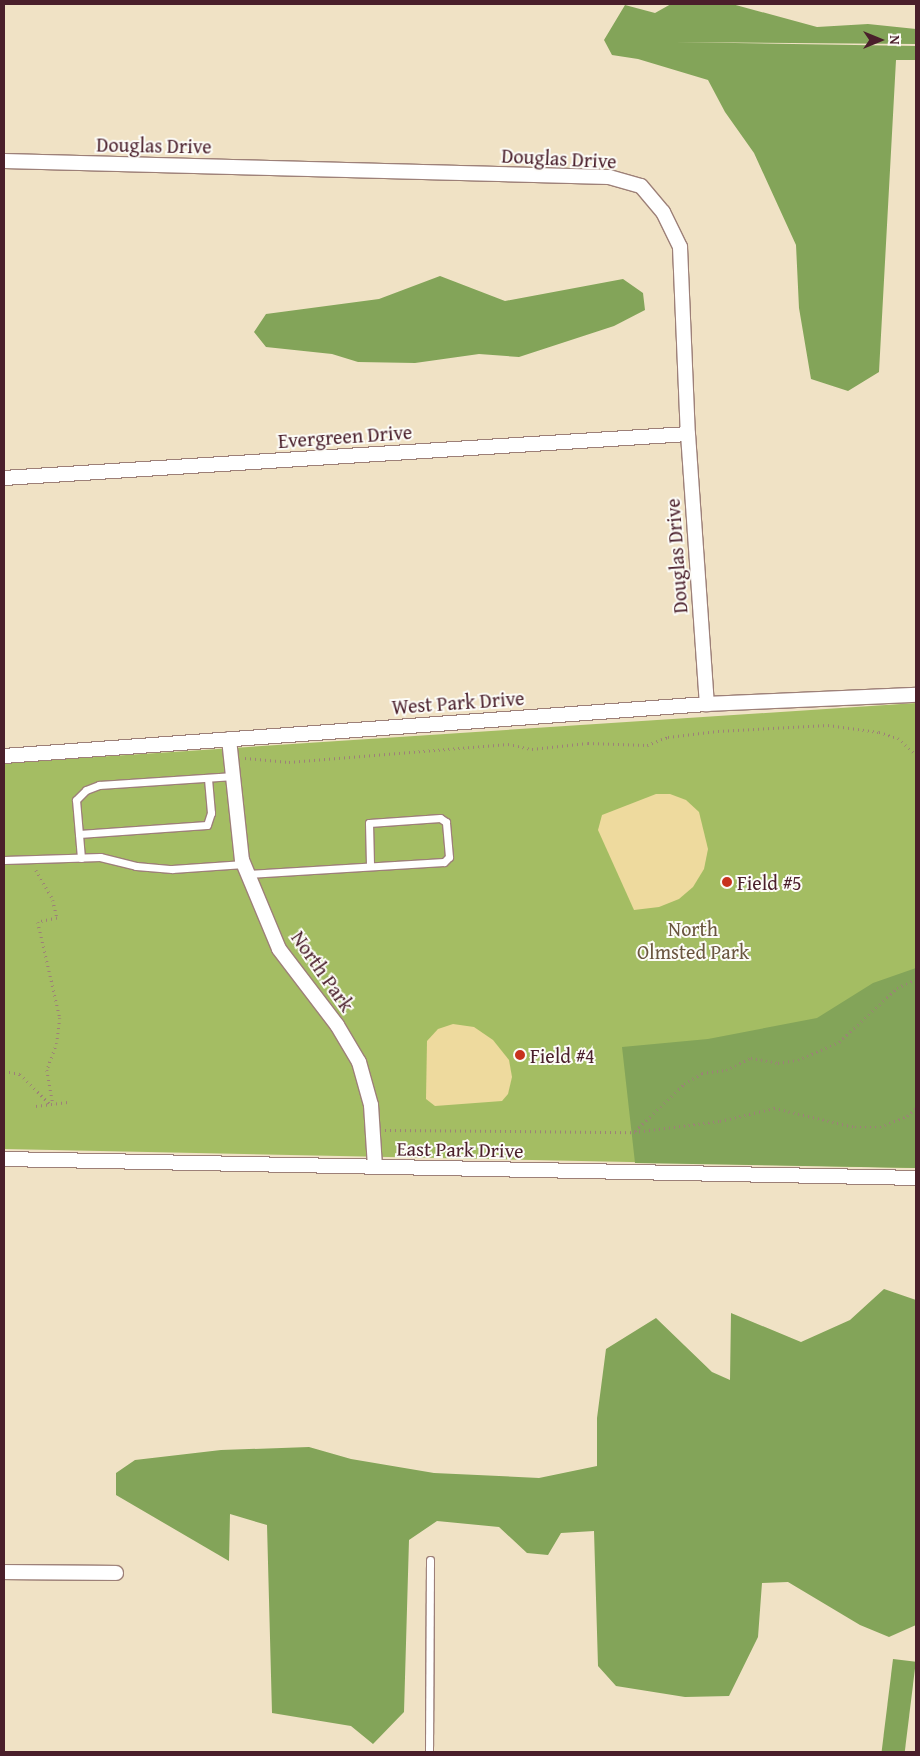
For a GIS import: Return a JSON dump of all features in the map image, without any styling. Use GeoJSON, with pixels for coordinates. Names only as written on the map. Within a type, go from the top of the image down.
{"type":"FeatureCollection","features":[{"type":"Feature","properties":{"kind":"street","name":"Douglas Drive"},"geometry":{"type":"LineString","coordinates":[[4,161],[609,177],[640,186],[663,212],[680,247],[688,434],[707,704]]}},
{"type":"Feature","properties":{"kind":"street","name":"Evergreen Drive"},"geometry":{"type":"LineString","coordinates":[[4,478],[688,434]]}},
{"type":"Feature","properties":{"kind":"street","name":"West Park Drive"},"geometry":{"type":"LineString","coordinates":[[4,756],[707,704],[916,695]]}},
{"type":"Feature","properties":{"kind":"street","name":"North Park"},"geometry":{"type":"LineString","coordinates":[[230,739],[246,869],[279,949],[337,1025],[358,1062],[371,1105],[375,1167]]}},
{"type":"Feature","properties":{"kind":"street","name":"East Park Drive"},"geometry":{"type":"LineString","coordinates":[[4,1159],[916,1178]]}},
{"type":"Feature","properties":{"kind":"street"},"geometry":{"type":"LineString","coordinates":[[4,1572],[116,1574]]}},
{"type":"Feature","properties":{"kind":"lane"},"geometry":{"type":"LineString","coordinates":[[81,858],[76,800],[86,790],[100,785],[234,776]]}},
{"type":"Feature","properties":{"kind":"lane"},"geometry":{"type":"LineString","coordinates":[[79,834],[207,825],[210,813],[208,778]]}},
{"type":"Feature","properties":{"kind":"lane"},"geometry":{"type":"LineString","coordinates":[[4,860],[100,857],[136,866],[172,869],[246,869],[370,865],[444,862],[449,857],[446,822],[440,818],[369,823],[370,865]]}},
{"type":"Feature","properties":{"kind":"lane"},"geometry":{"type":"LineString","coordinates":[[429,1752],[430,1560]]}},
{"type":"Feature","properties":{"kind":"path"},"geometry":{"type":"LineString","coordinates":[[246,758],[289,762],[508,744],[532,749],[588,743],[647,745],[668,737],[718,731],[828,725],[870,730],[898,738],[916,755]]}},
{"type":"Feature","properties":{"kind":"path"},"geometry":{"type":"LineString","coordinates":[[31,860],[53,900],[57,918],[38,922],[60,1018],[57,1043],[47,1070],[52,1104]]}},
{"type":"Feature","properties":{"kind":"path"},"geometry":{"type":"LineString","coordinates":[[634,1132],[684,1084],[702,1074],[726,1070],[751,1058],[778,1063],[798,1060],[839,1042],[897,988],[916,979]]}},
{"type":"Feature","properties":{"kind":"path"},"geometry":{"type":"LineString","coordinates":[[4,1071],[20,1074],[52,1104]]}},
{"type":"Feature","properties":{"kind":"path"},"geometry":{"type":"LineString","coordinates":[[36,1106],[70,1102]]}},
{"type":"Feature","properties":{"kind":"path"},"geometry":{"type":"LineString","coordinates":[[384,1130],[634,1132],[720,1121],[774,1108],[855,1127],[880,1127],[907,1116],[916,1108]]}},
{"type":"Feature","properties":{"kind":"green space"},"geometry":{"type":"Polygon","coordinates":[[[671,4],[732,4],[817,27],[868,24],[916,29],[916,44],[674,42],[916,46],[916,60],[896,60],[879,372],[848,391],[811,379],[799,308],[796,245],[754,153],[725,112],[708,80],[638,59],[612,55],[604,40],[625,5],[655,13],[671,4]]]}},
{"type":"Feature","properties":{"kind":"green space"},"geometry":{"type":"Polygon","coordinates":[[[440,276],[505,301],[623,279],[643,293],[645,310],[614,326],[519,357],[479,354],[415,363],[358,362],[332,354],[266,347],[254,332],[266,314],[379,299],[440,276]]]}},
{"type":"Feature","properties":{"kind":"green space","name":"North Olmsted Park"},"geometry":{"type":"Polygon","coordinates":[[[916,703],[916,1168],[4,1149],[4,763],[916,703]]]}},
{"type":"Feature","properties":{"kind":"green space"},"geometry":{"type":"Polygon","coordinates":[[[916,968],[916,1168],[635,1163],[622,1047],[708,1039],[817,1018],[873,983],[916,968]]]}},
{"type":"Feature","properties":{"kind":"green space"},"geometry":{"type":"Polygon","coordinates":[[[884,1289],[916,1300],[916,1625],[889,1637],[860,1625],[788,1582],[762,1583],[758,1637],[729,1696],[685,1697],[616,1686],[598,1666],[594,1531],[561,1533],[548,1555],[527,1553],[499,1527],[437,1521],[409,1540],[404,1712],[373,1744],[351,1726],[272,1713],[267,1525],[230,1514],[229,1561],[116,1495],[116,1473],[135,1460],[221,1450],[309,1447],[351,1459],[434,1473],[539,1478],[597,1466],[597,1418],[606,1349],[656,1318],[712,1372],[730,1380],[731,1313],[801,1342],[850,1320],[884,1289]]]}},
{"type":"Feature","properties":{"kind":"green space"},"geometry":{"type":"Polygon","coordinates":[[[893,1659],[916,1662],[905,1752],[882,1751],[893,1659]]]}},
{"type":"Feature","properties":{"kind":"sand"},"geometry":{"type":"Polygon","coordinates":[[[656,794],[670,794],[686,800],[699,812],[708,849],[704,869],[693,887],[679,899],[659,907],[634,910],[598,830],[602,815],[656,794]]]}},
{"type":"Feature","properties":{"kind":"sand"},"geometry":{"type":"Polygon","coordinates":[[[453,1024],[474,1027],[493,1040],[509,1060],[512,1077],[508,1094],[502,1101],[435,1106],[426,1099],[427,1041],[438,1029],[453,1024]]]}},
{"type":"Feature","properties":{"kind":"place","name":"Field #5"},"geometry":{"type":"Point","coordinates":[727,882]}},
{"type":"Feature","properties":{"kind":"place","name":"Field #4"},"geometry":{"type":"Point","coordinates":[520,1055]}}]}
